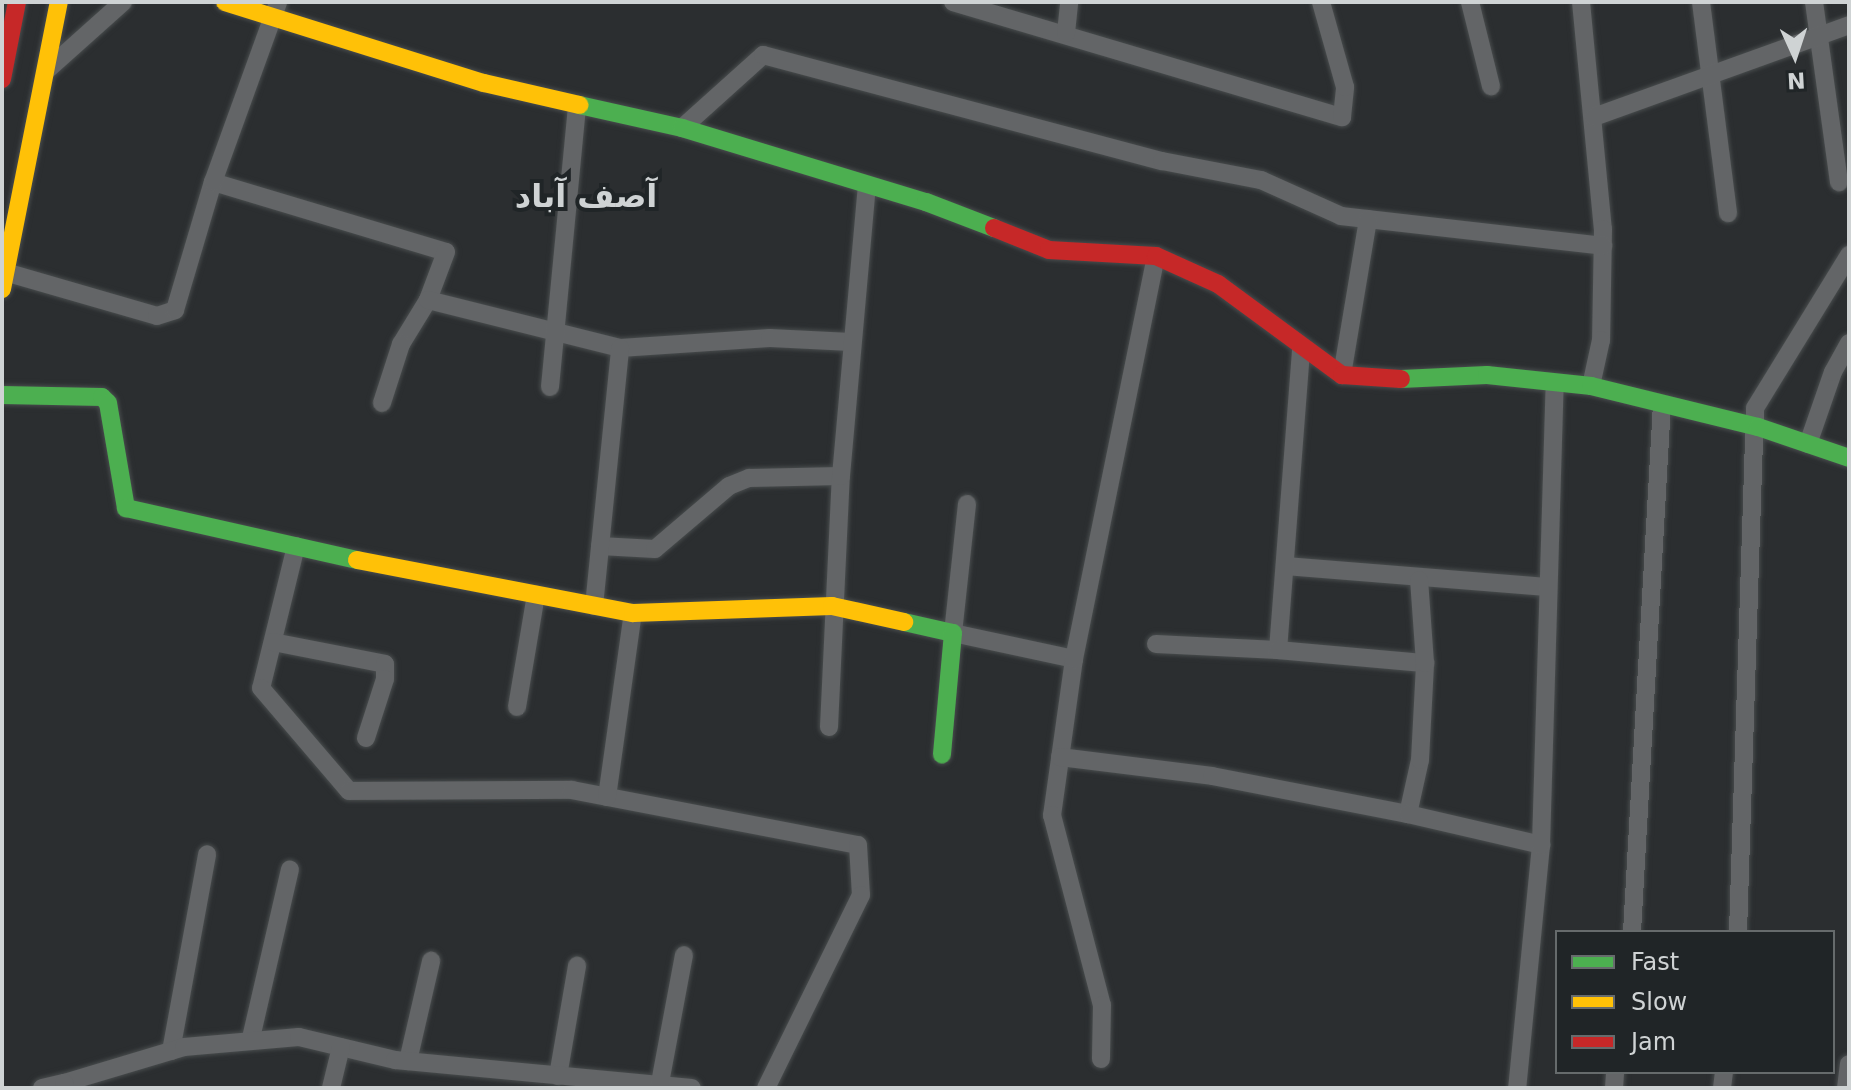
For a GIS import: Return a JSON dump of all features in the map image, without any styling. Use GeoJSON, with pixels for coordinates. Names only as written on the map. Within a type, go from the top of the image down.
{"type":"FeatureCollection","features":[{"type":"Feature","properties":{"kind":"main road"},"geometry":{"type":"LineString","coordinates":[[2,79],[17,2]]}},
{"type":"Feature","properties":{"kind":"main road"},"geometry":{"type":"LineString","coordinates":[[4,281],[59,2]]}},
{"type":"Feature","properties":{"kind":"main road"},"geometry":{"type":"LineString","coordinates":[[225,2],[274,11],[577,106],[682,128],[867,185],[1049,250],[1156,256],[1218,284],[1301,348],[1342,375],[1417,380],[1487,375],[1591,386],[1758,427],[1849,458]]}},
{"type":"Feature","properties":{"kind":"main road"},"geometry":{"type":"LineString","coordinates":[[2,395],[102,397],[108,403],[126,508],[296,546],[633,613],[832,606],[953,633],[942,755]]}},
{"type":"Feature","properties":{"kind":"street"},"geometry":{"type":"LineString","coordinates":[[46,71],[123,2]]}},
{"type":"Feature","properties":{"kind":"street"},"geometry":{"type":"LineString","coordinates":[[953,2],[1342,117],[1345,87],[1321,2]]}},
{"type":"Feature","properties":{"kind":"street"},"geometry":{"type":"LineString","coordinates":[[1066,33],[1069,2]]}},
{"type":"Feature","properties":{"kind":"street"},"geometry":{"type":"LineString","coordinates":[[1470,2],[1491,86]]}},
{"type":"Feature","properties":{"kind":"street"},"geometry":{"type":"LineString","coordinates":[[1581,2],[1594,117],[1603,246],[1601,340],[1591,386]]}},
{"type":"Feature","properties":{"kind":"street"},"geometry":{"type":"LineString","coordinates":[[1701,2],[1728,213]]}},
{"type":"Feature","properties":{"kind":"street"},"geometry":{"type":"LineString","coordinates":[[1814,2],[1839,182]]}},
{"type":"Feature","properties":{"kind":"street"},"geometry":{"type":"LineString","coordinates":[[4,281],[157,316],[170,314],[274,11]]}},
{"type":"Feature","properties":{"kind":"street"},"geometry":{"type":"LineString","coordinates":[[1594,117],[1849,25]]}},
{"type":"Feature","properties":{"kind":"street"},"geometry":{"type":"LineString","coordinates":[[682,128],[763,55],[1162,161],[1261,180],[1341,216],[1603,246]]}},
{"type":"Feature","properties":{"kind":"street"},"geometry":{"type":"LineString","coordinates":[[550,387],[577,106]]}},
{"type":"Feature","properties":{"kind":"street"},"geometry":{"type":"LineString","coordinates":[[213,182],[446,252],[428,300],[401,344],[382,403]]}},
{"type":"Feature","properties":{"kind":"street"},"geometry":{"type":"LineString","coordinates":[[829,727],[832,606],[841,476],[867,185]]}},
{"type":"Feature","properties":{"kind":"street"},"geometry":{"type":"LineString","coordinates":[[1342,375],[1368,219]]}},
{"type":"Feature","properties":{"kind":"street"},"geometry":{"type":"LineString","coordinates":[[1738,930],[1758,427],[1755,408],[1849,255]]}},
{"type":"Feature","properties":{"kind":"street"},"geometry":{"type":"LineString","coordinates":[[1101,1059],[1102,1005],[1052,815],[1074,659],[1156,256]]}},
{"type":"Feature","properties":{"kind":"street"},"geometry":{"type":"LineString","coordinates":[[428,300],[553,335],[620,348],[770,338],[851,342]]}},
{"type":"Feature","properties":{"kind":"street"},"geometry":{"type":"LineString","coordinates":[[1808,444],[1833,372],[1849,343]]}},
{"type":"Feature","properties":{"kind":"street"},"geometry":{"type":"LineString","coordinates":[[594,606],[620,348]]}},
{"type":"Feature","properties":{"kind":"street"},"geometry":{"type":"LineString","coordinates":[[1278,650],[1301,348]]}},
{"type":"Feature","properties":{"kind":"street"},"geometry":{"type":"LineString","coordinates":[[1517,1088],[1541,845],[1555,383]]}},
{"type":"Feature","properties":{"kind":"street"},"geometry":{"type":"LineString","coordinates":[[1632,930],[1662,404]]}},
{"type":"Feature","properties":{"kind":"street"},"geometry":{"type":"LineString","coordinates":[[600,546],[655,549],[729,486],[749,478],[841,476]]}},
{"type":"Feature","properties":{"kind":"street"},"geometry":{"type":"LineString","coordinates":[[967,504],[953,633],[1074,659]]}},
{"type":"Feature","properties":{"kind":"street"},"geometry":{"type":"LineString","coordinates":[[296,546],[261,688],[349,791],[572,790],[858,845],[861,895],[766,1088]]}},
{"type":"Feature","properties":{"kind":"street"},"geometry":{"type":"LineString","coordinates":[[1285,566],[1419,580],[1547,587]]}},
{"type":"Feature","properties":{"kind":"street"},"geometry":{"type":"LineString","coordinates":[[1408,814],[1420,760],[1425,663],[1419,580]]}},
{"type":"Feature","properties":{"kind":"street"},"geometry":{"type":"LineString","coordinates":[[517,707],[536,595]]}},
{"type":"Feature","properties":{"kind":"street"},"geometry":{"type":"LineString","coordinates":[[607,797],[633,613]]}},
{"type":"Feature","properties":{"kind":"street"},"geometry":{"type":"LineString","coordinates":[[273,642],[385,664],[385,679],[366,738]]}},
{"type":"Feature","properties":{"kind":"street"},"geometry":{"type":"LineString","coordinates":[[1156,644],[1278,650],[1425,663]]}},
{"type":"Feature","properties":{"kind":"street"},"geometry":{"type":"LineString","coordinates":[[1060,757],[1212,776],[1408,814],[1541,845]]}},
{"type":"Feature","properties":{"kind":"street"},"geometry":{"type":"LineString","coordinates":[[171,1051],[207,854]]}},
{"type":"Feature","properties":{"kind":"street"},"geometry":{"type":"LineString","coordinates":[[251,1038],[290,869]]}},
{"type":"Feature","properties":{"kind":"street"},"geometry":{"type":"LineString","coordinates":[[660,1083],[684,955]]}},
{"type":"Feature","properties":{"kind":"street"},"geometry":{"type":"LineString","coordinates":[[408,1061],[431,961]]}},
{"type":"Feature","properties":{"kind":"street"},"geometry":{"type":"LineString","coordinates":[[558,1076],[577,966]]}},
{"type":"Feature","properties":{"kind":"street"},"geometry":{"type":"LineString","coordinates":[[42,1088],[64,1086],[171,1051],[251,1038],[299,1037],[408,1061],[692,1088]]}},
{"type":"Feature","properties":{"kind":"street"},"geometry":{"type":"LineString","coordinates":[[331,1088],[341,1047]]}},
{"type":"Feature","properties":{"kind":"street"},"geometry":{"type":"LineString","coordinates":[[1846,1088],[1849,1064]]}},
{"type":"Feature","properties":{"kind":"traffic: fast"},"geometry":{"type":"LineString","coordinates":[[579,105],[682,128],[926,202],[994,228]]}},
{"type":"Feature","properties":{"kind":"traffic: fast"},"geometry":{"type":"LineString","coordinates":[[1401,379],[1487,375],[1591,386],[1758,427],[1849,458]]}},
{"type":"Feature","properties":{"kind":"traffic: fast"},"geometry":{"type":"LineString","coordinates":[[2,395],[102,397],[108,403],[126,508],[357,560]]}},
{"type":"Feature","properties":{"kind":"traffic: fast"},"geometry":{"type":"LineString","coordinates":[[904,622],[953,633],[942,755]]}},
{"type":"Feature","properties":{"kind":"traffic: slow"},"geometry":{"type":"LineString","coordinates":[[2,289],[59,2]]}},
{"type":"Feature","properties":{"kind":"traffic: slow"},"geometry":{"type":"LineString","coordinates":[[225,2],[484,83],[579,105]]}},
{"type":"Feature","properties":{"kind":"traffic: slow"},"geometry":{"type":"LineString","coordinates":[[357,560],[633,613],[832,606],[904,622]]}},
{"type":"Feature","properties":{"kind":"traffic: jam"},"geometry":{"type":"LineString","coordinates":[[2,79],[17,2]]}},
{"type":"Feature","properties":{"kind":"traffic: jam"},"geometry":{"type":"LineString","coordinates":[[994,228],[1049,250],[1156,256],[1218,284],[1342,375],[1401,379]]}},
{"type":"Feature","properties":{"kind":"district","name":"آصف آباد"},"geometry":{"type":"Point","coordinates":[586,196]}}]}
